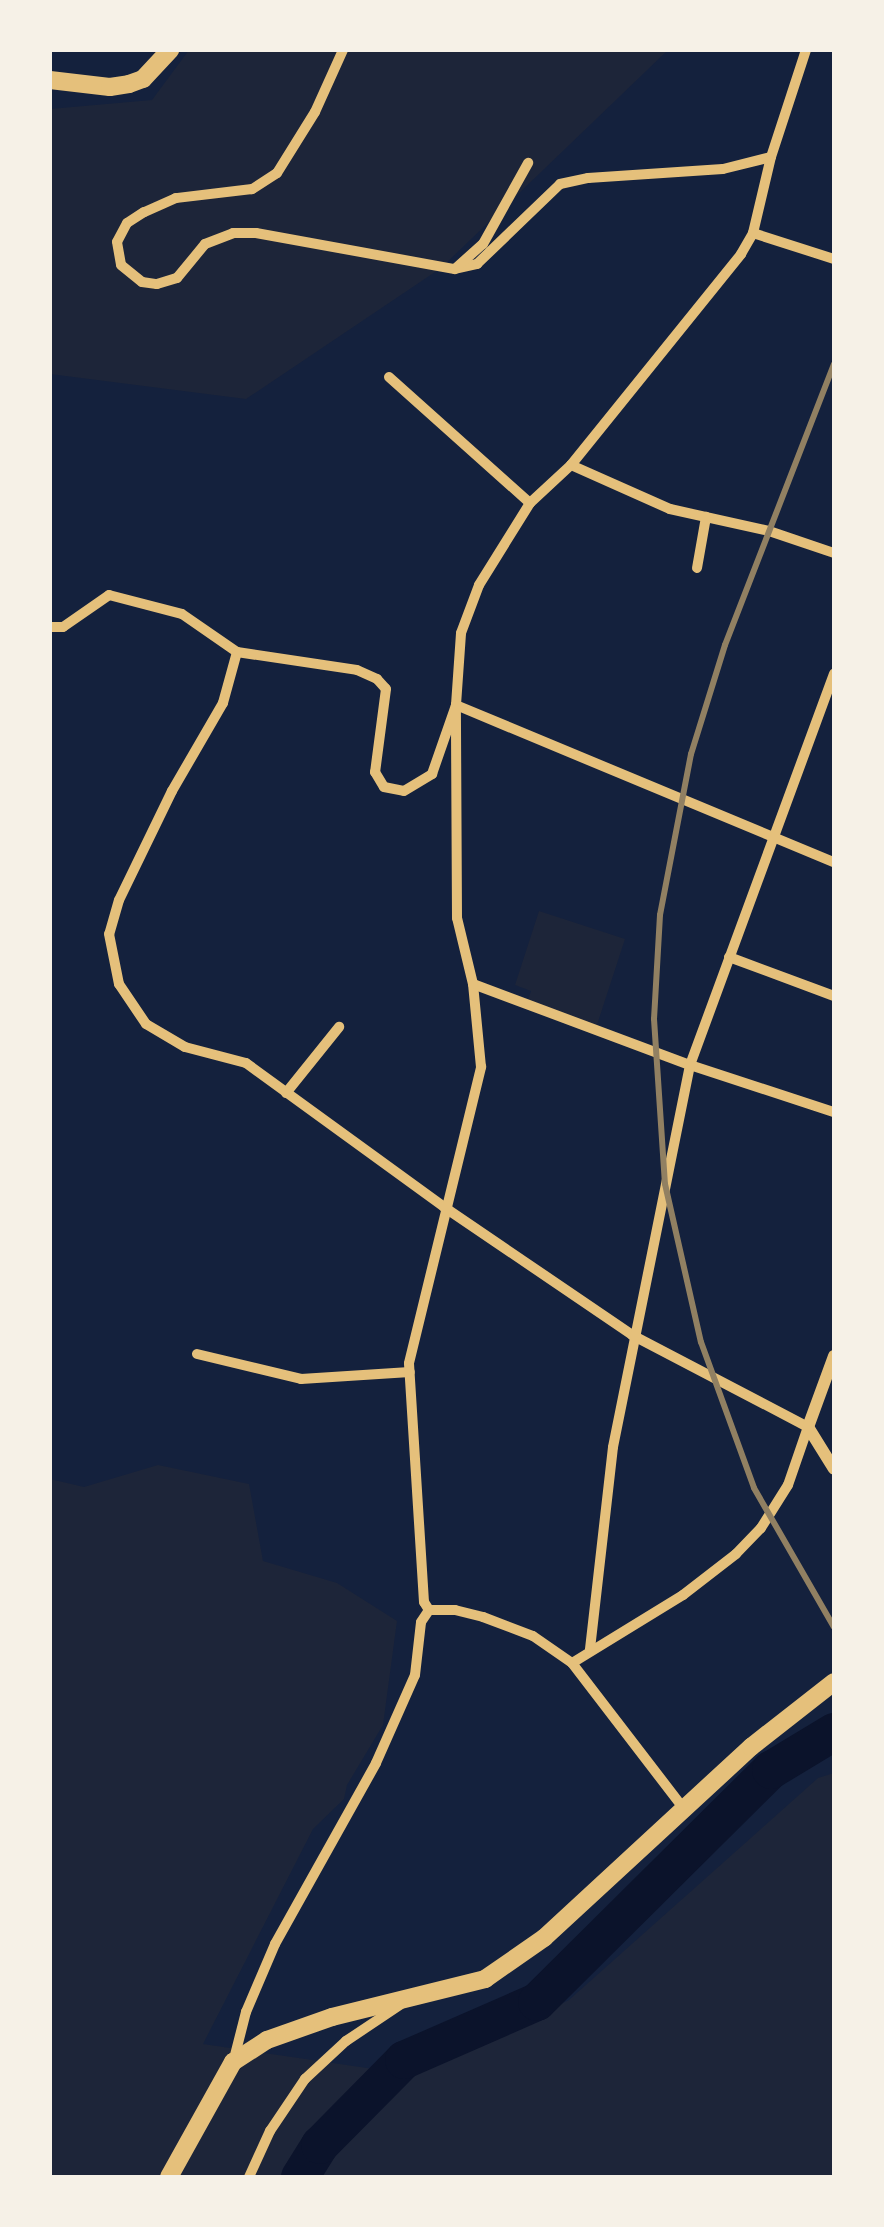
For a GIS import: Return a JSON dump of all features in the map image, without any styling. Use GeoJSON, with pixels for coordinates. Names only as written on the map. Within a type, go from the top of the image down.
{"type":"FeatureCollection","features":[{"type":"Feature","properties":{"kind":"main road"},"geometry":{"type":"LineString","coordinates":[[50,80],[110,87],[129,84],[143,79],[170,50]]}},
{"type":"Feature","properties":{"kind":"main road"},"geometry":{"type":"LineString","coordinates":[[169,2177],[233,2062],[283,2034],[485,1979],[544,1938],[751,1747],[834,1682]]}},
{"type":"Feature","properties":{"kind":"street"},"geometry":{"type":"LineString","coordinates":[[343,50],[315,112],[276,173],[252,189],[176,198],[144,212],[127,224],[117,242],[121,265],[142,282],[157,284],[176,278],[206,244],[234,233],[256,233],[455,269],[477,264],[560,184],[588,178],[723,169],[771,157]]}},
{"type":"Feature","properties":{"kind":"street"},"geometry":{"type":"LineString","coordinates":[[429,1610],[424,1602],[410,1372],[444,1207],[481,1067],[473,984],[457,918],[456,705],[461,633],[479,585],[530,503],[571,466],[707,300],[754,233],[771,157],[806,50]]}},
{"type":"Feature","properties":{"kind":"street"},"geometry":{"type":"LineString","coordinates":[[455,269],[482,244],[528,163]]}},
{"type":"Feature","properties":{"kind":"street"},"geometry":{"type":"LineString","coordinates":[[754,233],[834,259]]}},
{"type":"Feature","properties":{"kind":"street"},"geometry":{"type":"LineString","coordinates":[[389,377],[530,503]]}},
{"type":"Feature","properties":{"kind":"street"},"geometry":{"type":"LineString","coordinates":[[571,466],[670,509],[769,531],[834,553]]}},
{"type":"Feature","properties":{"kind":"street"},"geometry":{"type":"LineString","coordinates":[[696,568],[706,517]]}},
{"type":"Feature","properties":{"kind":"street"},"geometry":{"type":"LineString","coordinates":[[50,627],[63,628],[108,596],[182,614],[238,652],[357,670],[378,680],[386,689],[375,772],[384,787],[404,792],[432,774],[456,705]]}},
{"type":"Feature","properties":{"kind":"street"},"geometry":{"type":"LineString","coordinates":[[238,652],[224,703],[172,791],[119,900],[109,934],[111,958],[120,984],[146,1024],[185,1047],[246,1063],[444,1207],[632,1335],[808,1428],[834,1468]]}},
{"type":"Feature","properties":{"kind":"street"},"geometry":{"type":"LineString","coordinates":[[590,1649],[612,1447],[690,1065],[834,674]]}},
{"type":"Feature","properties":{"kind":"street"},"geometry":{"type":"LineString","coordinates":[[456,705],[834,862]]}},
{"type":"Feature","properties":{"kind":"street"},"geometry":{"type":"LineString","coordinates":[[729,958],[834,996]]}},
{"type":"Feature","properties":{"kind":"street"},"geometry":{"type":"LineString","coordinates":[[473,984],[690,1065],[834,1112]]}},
{"type":"Feature","properties":{"kind":"street"},"geometry":{"type":"LineString","coordinates":[[286,1092],[339,1027]]}},
{"type":"Feature","properties":{"kind":"street"},"geometry":{"type":"LineString","coordinates":[[197,1354],[301,1379],[410,1372]]}},
{"type":"Feature","properties":{"kind":"street"},"geometry":{"type":"LineString","coordinates":[[572,1662],[684,1595],[736,1554],[761,1528],[788,1485],[834,1356]]}},
{"type":"Feature","properties":{"kind":"street"},"geometry":{"type":"LineString","coordinates":[[429,1610],[454,1610],[483,1617],[533,1636],[572,1662],[684,1808]]}},
{"type":"Feature","properties":{"kind":"street"},"geometry":{"type":"LineString","coordinates":[[233,2062],[246,2012],[275,1944],[376,1763],[415,1675],[421,1622],[429,1610]]}},
{"type":"Feature","properties":{"kind":"street"},"geometry":{"type":"LineString","coordinates":[[250,2177],[270,2131],[305,2079],[346,2041],[412,1997]]}},
{"type":"Feature","properties":{"kind":"shaded area"},"geometry":{"type":"Polygon","coordinates":[[[189,50],[668,50],[441,268],[246,399],[50,374],[50,109],[152,100],[189,50]]]}},
{"type":"Feature","properties":{"kind":"shaded area"},"geometry":{"type":"Polygon","coordinates":[[[539,911],[625,939],[595,1031],[525,1009],[531,991],[515,985],[539,911]]]}},
{"type":"Feature","properties":{"kind":"shaded area"},"geometry":{"type":"Polygon","coordinates":[[[158,1465],[249,1484],[263,1561],[337,1583],[397,1621],[383,1725],[347,1785],[344,1799],[313,1829],[203,2044],[415,2075],[569,2000],[818,1778],[834,1773],[834,2177],[50,2177],[50,1479],[84,1487],[158,1465]]]}},
{"type":"Feature","properties":{"kind":"waterway"},"geometry":{"type":"LineString","coordinates":[[300,2177],[320,2145],[404,2060],[537,2002],[771,1770],[834,1732]]}},
{"type":"Feature","properties":{"kind":"railway"},"geometry":{"type":"LineString","coordinates":[[834,364],[725,645],[691,754],[660,915],[654,1019],[665,1184],[701,1342],[754,1488],[834,1627]]}}]}
